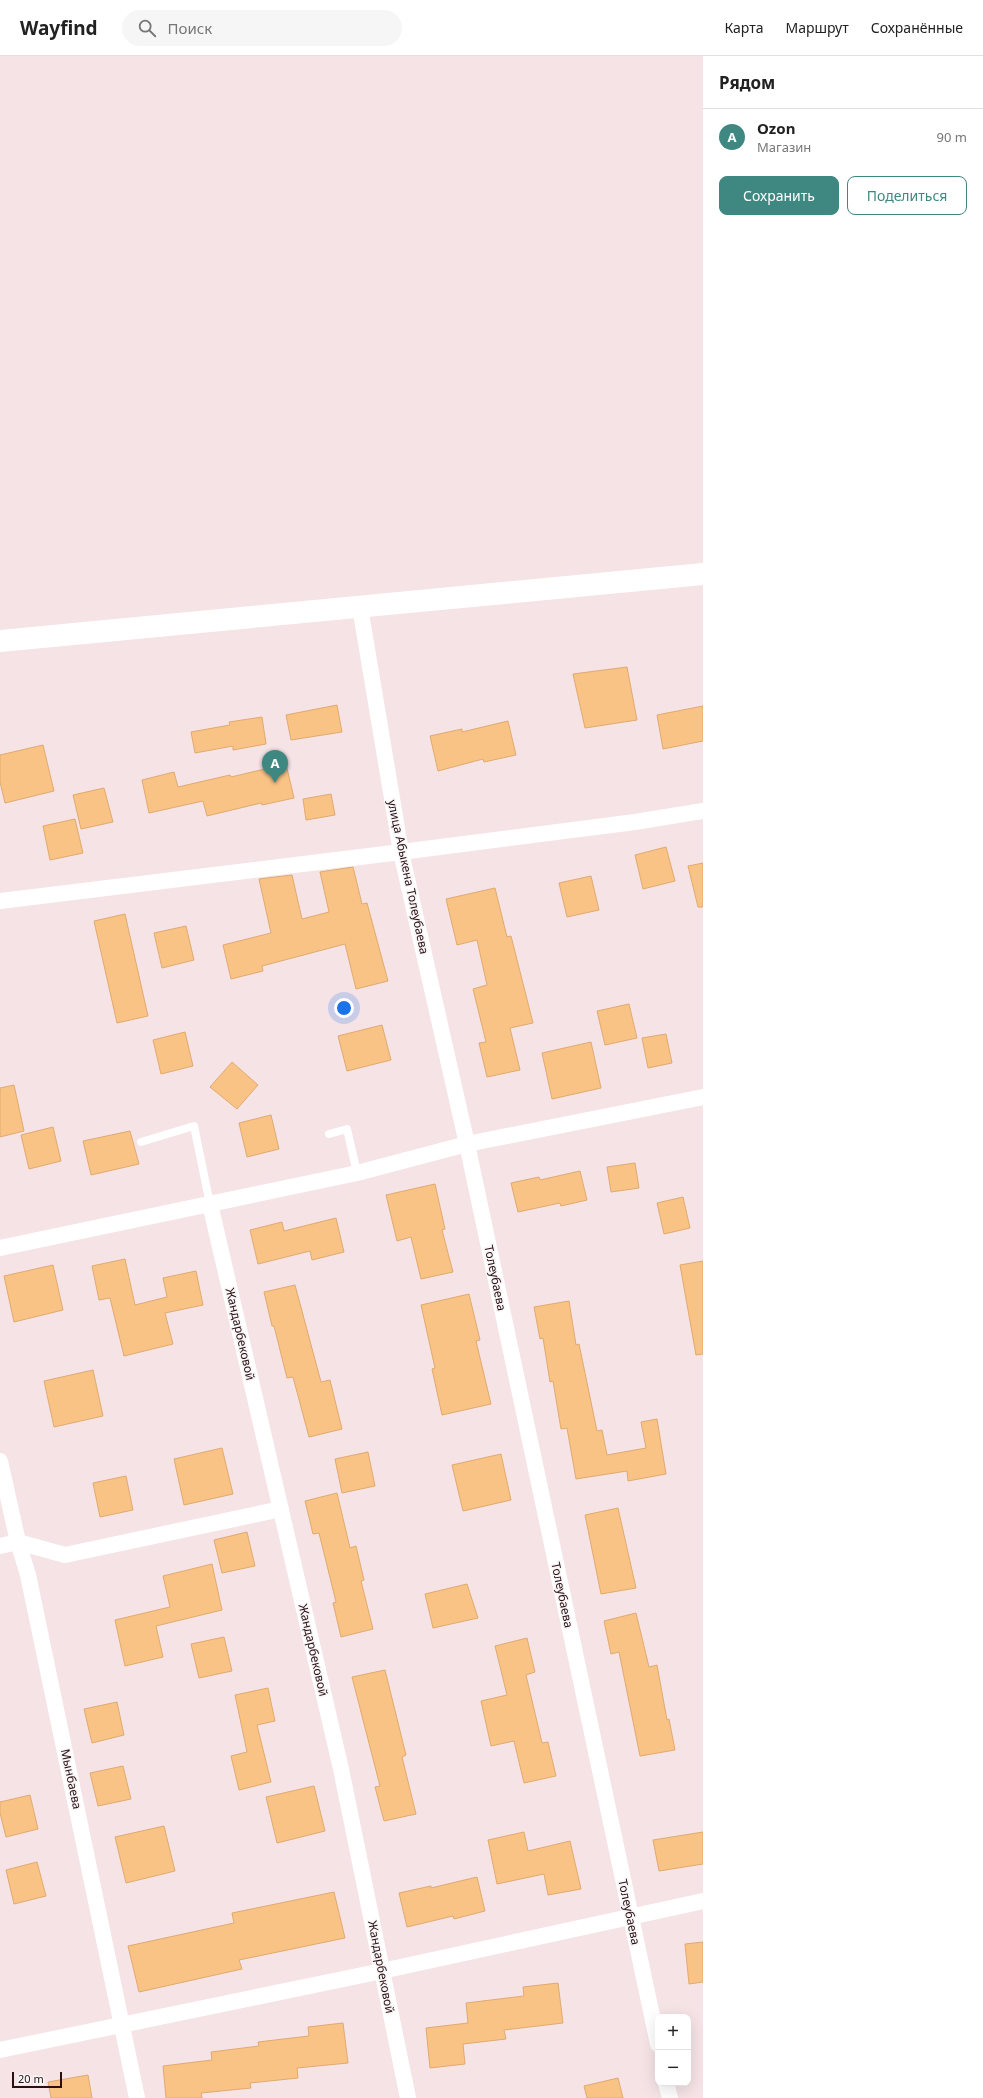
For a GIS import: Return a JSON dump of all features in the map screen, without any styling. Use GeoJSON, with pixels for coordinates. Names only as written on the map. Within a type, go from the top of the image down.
{"type":"FeatureCollection","features":[{"type":"Feature","properties":{"kind":"main road"},"geometry":{"type":"LineString","coordinates":[[0,641],[703,574]]}},
{"type":"Feature","properties":{"kind":"street","name":"улица Абыкена Толеубаева"},"geometry":{"type":"LineString","coordinates":[[360,607],[401,852],[467,1144]]}},
{"type":"Feature","properties":{"kind":"street"},"geometry":{"type":"LineString","coordinates":[[0,901],[401,852],[635,822],[703,811]]}},
{"type":"Feature","properties":{"kind":"street"},"geometry":{"type":"LineString","coordinates":[[0,1248],[357,1173],[467,1144],[703,1097]]}},
{"type":"Feature","properties":{"kind":"street","name":"Толеубаева"},"geometry":{"type":"LineString","coordinates":[[467,1144],[655,2030]]}},
{"type":"Feature","properties":{"kind":"street","name":"Жандарбековой"},"geometry":{"type":"LineString","coordinates":[[210,1204],[341,1769],[408,2098]]}},
{"type":"Feature","properties":{"kind":"street","name":"Мынбаева"},"geometry":{"type":"LineString","coordinates":[[0,1461],[18,1542],[28,1575],[137,2098]]}},
{"type":"Feature","properties":{"kind":"street"},"geometry":{"type":"LineString","coordinates":[[0,1546],[18,1542],[64,1555],[281,1509]]}},
{"type":"Feature","properties":{"kind":"street"},"geometry":{"type":"LineString","coordinates":[[0,2050],[382,1971],[703,1901]]}},
{"type":"Feature","properties":{"kind":"street"},"geometry":{"type":"LineString","coordinates":[[667,2086],[670,2098]]}},
{"type":"Feature","properties":{"kind":"lane"},"geometry":{"type":"LineString","coordinates":[[141,1142],[194,1126],[210,1204]]}},
{"type":"Feature","properties":{"kind":"lane"},"geometry":{"type":"LineString","coordinates":[[329,1134],[347,1129],[357,1173]]}},
{"type":"Feature","properties":{"kind":"building"},"geometry":{"type":"Polygon","coordinates":[[[627,667],[637,720],[585,728],[573,674],[627,667]]]}},
{"type":"Feature","properties":{"kind":"building"},"geometry":{"type":"Polygon","coordinates":[[[337,705],[342,732],[291,740],[286,715],[337,705]]]}},
{"type":"Feature","properties":{"kind":"building"},"geometry":{"type":"Polygon","coordinates":[[[703,706],[703,741],[663,749],[657,715],[703,706]]]}},
{"type":"Feature","properties":{"kind":"building"},"geometry":{"type":"Polygon","coordinates":[[[262,717],[266,744],[233,750],[233,746],[195,753],[191,732],[230,725],[229,722],[262,717]]]}},
{"type":"Feature","properties":{"kind":"building"},"geometry":{"type":"Polygon","coordinates":[[[508,721],[516,755],[484,762],[483,759],[438,771],[430,736],[462,729],[462,732],[508,721]]]}},
{"type":"Feature","properties":{"kind":"building"},"geometry":{"type":"Polygon","coordinates":[[[43,745],[54,791],[5,803],[0,782],[0,755],[43,745]]]}},
{"type":"Feature","properties":{"kind":"building"},"geometry":{"type":"Polygon","coordinates":[[[286,764],[294,798],[262,805],[261,803],[207,816],[203,801],[149,813],[142,780],[174,772],[178,787],[230,775],[231,777],[286,764]]]}},
{"type":"Feature","properties":{"kind":"building"},"geometry":{"type":"Polygon","coordinates":[[[104,788],[113,822],[81,829],[73,795],[104,788]]]}},
{"type":"Feature","properties":{"kind":"building"},"geometry":{"type":"Polygon","coordinates":[[[331,794],[335,815],[306,820],[303,799],[331,794]]]}},
{"type":"Feature","properties":{"kind":"building"},"geometry":{"type":"Polygon","coordinates":[[[75,819],[83,853],[50,860],[43,826],[75,819]]]}},
{"type":"Feature","properties":{"kind":"building"},"geometry":{"type":"Polygon","coordinates":[[[666,847],[675,881],[643,889],[635,855],[666,847]]]}},
{"type":"Feature","properties":{"kind":"building"},"geometry":{"type":"Polygon","coordinates":[[[703,863],[703,907],[698,907],[688,866],[703,863]]]}},
{"type":"Feature","properties":{"kind":"building"},"geometry":{"type":"Polygon","coordinates":[[[353,867],[362,904],[367,903],[388,981],[356,989],[345,944],[262,966],[263,971],[231,979],[223,945],[271,933],[259,879],[292,875],[302,919],[329,912],[320,872],[353,867]]]}},
{"type":"Feature","properties":{"kind":"building"},"geometry":{"type":"Polygon","coordinates":[[[591,876],[599,910],[567,917],[559,883],[591,876]]]}},
{"type":"Feature","properties":{"kind":"building"},"geometry":{"type":"Polygon","coordinates":[[[495,888],[507,937],[511,936],[533,1023],[510,1028],[520,1070],[487,1077],[479,1043],[486,1042],[473,989],[487,985],[477,940],[457,945],[446,899],[495,888]]]}},
{"type":"Feature","properties":{"kind":"building"},"geometry":{"type":"Polygon","coordinates":[[[125,914],[148,1016],[117,1023],[94,921],[125,914]]]}},
{"type":"Feature","properties":{"kind":"building"},"geometry":{"type":"Polygon","coordinates":[[[186,926],[194,960],[162,968],[154,933],[186,926]]]}},
{"type":"Feature","properties":{"kind":"building"},"geometry":{"type":"Polygon","coordinates":[[[629,1004],[637,1038],[605,1045],[597,1011],[629,1004]]]}},
{"type":"Feature","properties":{"kind":"building"},"geometry":{"type":"Polygon","coordinates":[[[382,1025],[391,1060],[347,1071],[338,1036],[382,1025]]]}},
{"type":"Feature","properties":{"kind":"building"},"geometry":{"type":"Polygon","coordinates":[[[185,1032],[193,1066],[161,1074],[153,1040],[185,1032]]]}},
{"type":"Feature","properties":{"kind":"building"},"geometry":{"type":"Polygon","coordinates":[[[666,1034],[672,1063],[648,1068],[642,1038],[666,1034]]]}},
{"type":"Feature","properties":{"kind":"building"},"geometry":{"type":"Polygon","coordinates":[[[591,1042],[601,1088],[552,1099],[542,1053],[591,1042]]]}},
{"type":"Feature","properties":{"kind":"building"},"geometry":{"type":"Polygon","coordinates":[[[232,1062],[258,1085],[237,1109],[210,1087],[232,1062]]]}},
{"type":"Feature","properties":{"kind":"building"},"geometry":{"type":"Polygon","coordinates":[[[14,1085],[24,1131],[0,1137],[0,1088],[14,1085]]]}},
{"type":"Feature","properties":{"kind":"building"},"geometry":{"type":"Polygon","coordinates":[[[271,1115],[279,1149],[247,1157],[239,1123],[271,1115]]]}},
{"type":"Feature","properties":{"kind":"building"},"geometry":{"type":"Polygon","coordinates":[[[53,1127],[61,1161],[29,1169],[21,1135],[53,1127]]]}},
{"type":"Feature","properties":{"kind":"building"},"geometry":{"type":"Polygon","coordinates":[[[130,1131],[139,1164],[91,1175],[83,1141],[130,1131]]]}},
{"type":"Feature","properties":{"kind":"building"},"geometry":{"type":"Polygon","coordinates":[[[635,1163],[639,1188],[611,1192],[607,1167],[635,1163]]]}},
{"type":"Feature","properties":{"kind":"building"},"geometry":{"type":"Polygon","coordinates":[[[580,1171],[587,1200],[561,1206],[560,1203],[518,1212],[511,1183],[539,1177],[540,1180],[580,1171]]]}},
{"type":"Feature","properties":{"kind":"building"},"geometry":{"type":"Polygon","coordinates":[[[435,1184],[445,1229],[442,1230],[453,1272],[421,1279],[411,1237],[397,1241],[386,1195],[435,1184]]]}},
{"type":"Feature","properties":{"kind":"building"},"geometry":{"type":"Polygon","coordinates":[[[683,1197],[690,1228],[664,1234],[657,1203],[683,1197]]]}},
{"type":"Feature","properties":{"kind":"building"},"geometry":{"type":"Polygon","coordinates":[[[336,1218],[344,1252],[312,1260],[310,1251],[258,1264],[250,1230],[282,1222],[284,1231],[336,1218]]]}},
{"type":"Feature","properties":{"kind":"building"},"geometry":{"type":"Polygon","coordinates":[[[125,1259],[135,1305],[167,1297],[163,1278],[196,1271],[203,1305],[165,1313],[173,1344],[124,1356],[110,1298],[99,1300],[92,1266],[125,1259]]]}},
{"type":"Feature","properties":{"kind":"building"},"geometry":{"type":"Polygon","coordinates":[[[703,1261],[703,1354],[696,1355],[680,1265],[703,1261]]]}},
{"type":"Feature","properties":{"kind":"building"},"geometry":{"type":"Polygon","coordinates":[[[53,1265],[63,1310],[14,1322],[4,1276],[53,1265]]]}},
{"type":"Feature","properties":{"kind":"building"},"geometry":{"type":"Polygon","coordinates":[[[295,1285],[321,1382],[330,1380],[342,1429],[309,1437],[293,1377],[287,1378],[264,1292],[295,1285]]]}},
{"type":"Feature","properties":{"kind":"building"},"geometry":{"type":"Polygon","coordinates":[[[469,1294],[480,1340],[476,1341],[491,1404],[442,1415],[432,1369],[435,1368],[421,1305],[469,1294]]]}},
{"type":"Feature","properties":{"kind":"building"},"geometry":{"type":"Polygon","coordinates":[[[569,1301],[576,1345],[579,1344],[597,1431],[602,1430],[607,1455],[646,1448],[641,1422],[657,1419],[666,1474],[628,1481],[627,1471],[576,1479],[567,1428],[561,1429],[553,1381],[550,1382],[543,1338],[540,1339],[534,1307],[569,1301]]]}},
{"type":"Feature","properties":{"kind":"building"},"geometry":{"type":"Polygon","coordinates":[[[93,1370],[103,1416],[54,1427],[44,1381],[93,1370]]]}},
{"type":"Feature","properties":{"kind":"building"},"geometry":{"type":"Polygon","coordinates":[[[222,1448],[233,1494],[184,1505],[174,1459],[222,1448]]]}},
{"type":"Feature","properties":{"kind":"building"},"geometry":{"type":"Polygon","coordinates":[[[368,1452],[375,1486],[342,1493],[335,1459],[368,1452]]]}},
{"type":"Feature","properties":{"kind":"building"},"geometry":{"type":"Polygon","coordinates":[[[501,1454],[511,1500],[463,1511],[452,1465],[501,1454]]]}},
{"type":"Feature","properties":{"kind":"building"},"geometry":{"type":"Polygon","coordinates":[[[126,1476],[133,1510],[100,1517],[93,1483],[126,1476]]]}},
{"type":"Feature","properties":{"kind":"building"},"geometry":{"type":"Polygon","coordinates":[[[337,1493],[350,1548],[356,1546],[364,1580],[361,1581],[373,1629],[341,1637],[333,1603],[336,1602],[319,1533],[313,1534],[305,1501],[337,1493]]]}},
{"type":"Feature","properties":{"kind":"building"},"geometry":{"type":"Polygon","coordinates":[[[618,1508],[636,1588],[601,1594],[585,1515],[618,1508]]]}},
{"type":"Feature","properties":{"kind":"building"},"geometry":{"type":"Polygon","coordinates":[[[247,1532],[255,1566],[222,1573],[214,1540],[247,1532]]]}},
{"type":"Feature","properties":{"kind":"building"},"geometry":{"type":"Polygon","coordinates":[[[212,1564],[222,1610],[156,1626],[163,1657],[125,1666],[115,1620],[170,1607],[163,1576],[212,1564]]]}},
{"type":"Feature","properties":{"kind":"building"},"geometry":{"type":"Polygon","coordinates":[[[467,1584],[478,1618],[433,1628],[425,1594],[467,1584]]]}},
{"type":"Feature","properties":{"kind":"building"},"geometry":{"type":"Polygon","coordinates":[[[636,1613],[649,1667],[657,1665],[667,1720],[669,1719],[675,1750],[640,1756],[619,1652],[611,1654],[604,1621],[636,1613]]]}},
{"type":"Feature","properties":{"kind":"building"},"geometry":{"type":"Polygon","coordinates":[[[224,1637],[232,1671],[199,1678],[191,1644],[224,1637]]]}},
{"type":"Feature","properties":{"kind":"building"},"geometry":{"type":"Polygon","coordinates":[[[527,1638],[535,1672],[526,1675],[542,1743],[548,1742],[556,1776],[524,1783],[514,1741],[491,1746],[481,1701],[507,1695],[495,1646],[527,1638]]]}},
{"type":"Feature","properties":{"kind":"building"},"geometry":{"type":"Polygon","coordinates":[[[385,1670],[406,1755],[402,1757],[416,1814],[384,1821],[375,1787],[380,1786],[352,1677],[385,1670]]]}},
{"type":"Feature","properties":{"kind":"building"},"geometry":{"type":"Polygon","coordinates":[[[268,1688],[275,1721],[257,1725],[271,1782],[239,1790],[231,1756],[247,1752],[235,1695],[268,1688]]]}},
{"type":"Feature","properties":{"kind":"building"},"geometry":{"type":"Polygon","coordinates":[[[117,1702],[124,1735],[92,1743],[84,1709],[117,1702]]]}},
{"type":"Feature","properties":{"kind":"building"},"geometry":{"type":"Polygon","coordinates":[[[123,1766],[131,1799],[98,1806],[90,1773],[123,1766]]]}},
{"type":"Feature","properties":{"kind":"building"},"geometry":{"type":"Polygon","coordinates":[[[314,1786],[325,1831],[277,1843],[266,1797],[314,1786]]]}},
{"type":"Feature","properties":{"kind":"building"},"geometry":{"type":"Polygon","coordinates":[[[30,1795],[38,1829],[6,1837],[0,1813],[0,1802],[30,1795]]]}},
{"type":"Feature","properties":{"kind":"building"},"geometry":{"type":"Polygon","coordinates":[[[164,1826],[175,1871],[126,1883],[115,1837],[164,1826]]]}},
{"type":"Feature","properties":{"kind":"building"},"geometry":{"type":"Polygon","coordinates":[[[524,1832],[528,1851],[570,1841],[581,1889],[548,1895],[544,1874],[497,1884],[488,1840],[524,1832]]]}},
{"type":"Feature","properties":{"kind":"building"},"geometry":{"type":"Polygon","coordinates":[[[703,1832],[703,1864],[659,1871],[653,1840],[703,1832]]]}},
{"type":"Feature","properties":{"kind":"building"},"geometry":{"type":"Polygon","coordinates":[[[37,1862],[46,1896],[14,1904],[6,1870],[37,1862]]]}},
{"type":"Feature","properties":{"kind":"building"},"geometry":{"type":"Polygon","coordinates":[[[477,1877],[485,1911],[454,1919],[453,1916],[407,1927],[399,1893],[431,1886],[431,1888],[477,1877]]]}},
{"type":"Feature","properties":{"kind":"building"},"geometry":{"type":"Polygon","coordinates":[[[334,1892],[345,1938],[239,1960],[242,1969],[139,1992],[128,1946],[234,1923],[232,1913],[334,1892]]]}},
{"type":"Feature","properties":{"kind":"building"},"geometry":{"type":"Polygon","coordinates":[[[703,1942],[703,1982],[689,1984],[685,1944],[703,1942]]]}},
{"type":"Feature","properties":{"kind":"building"},"geometry":{"type":"Polygon","coordinates":[[[558,1983],[563,2023],[504,2030],[506,2039],[463,2044],[465,2064],[430,2068],[426,2028],[468,2023],[466,2003],[524,1996],[523,1987],[558,1983]]]}},
{"type":"Feature","properties":{"kind":"building"},"geometry":{"type":"Polygon","coordinates":[[[343,2023],[348,2063],[297,2068],[298,2078],[250,2083],[251,2088],[201,2093],[202,2098],[166,2098],[163,2066],[212,2060],[211,2052],[259,2046],[258,2042],[309,2036],[308,2027],[343,2023]]]}},
{"type":"Feature","properties":{"kind":"building"},"geometry":{"type":"Polygon","coordinates":[[[88,2075],[92,2098],[51,2098],[48,2082],[88,2075]]]}},
{"type":"Feature","properties":{"kind":"building"},"geometry":{"type":"Polygon","coordinates":[[[618,2078],[623,2098],[587,2098],[584,2086],[618,2078]]]}},
{"type":"Feature","properties":{"kind":"place","name":"Ozon"},"geometry":{"type":"Point","coordinates":[275,783]}}]}
